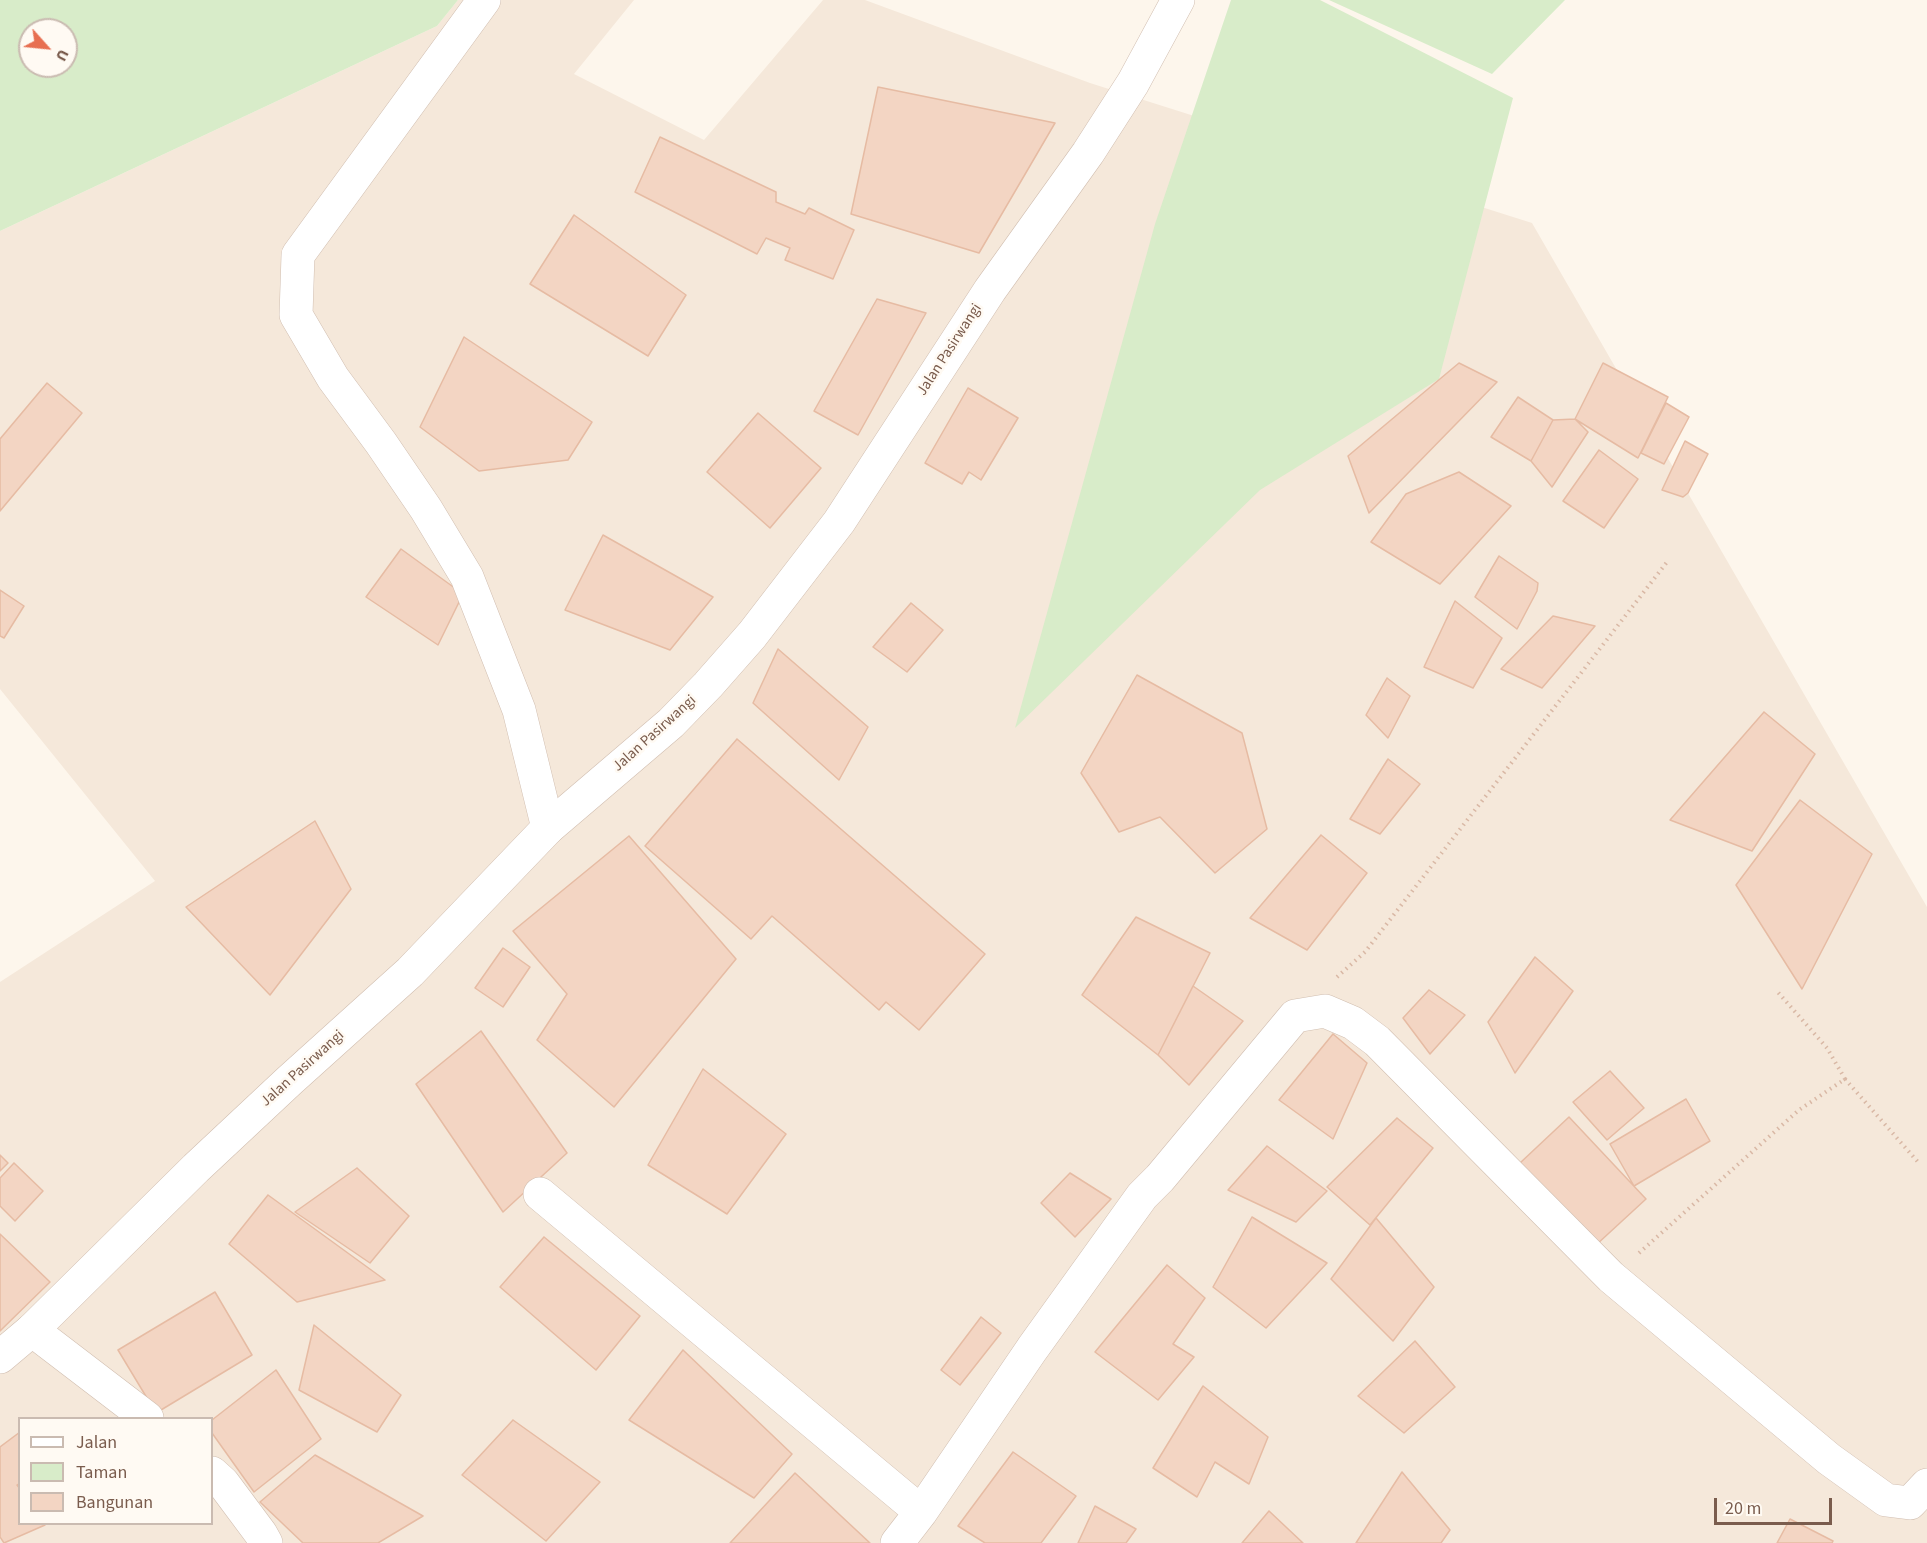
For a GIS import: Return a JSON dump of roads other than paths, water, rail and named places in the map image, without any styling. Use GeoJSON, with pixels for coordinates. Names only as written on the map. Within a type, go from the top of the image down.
{"type":"FeatureCollection","features":[{"type":"Feature","properties":{"kind":"street"},"geometry":{"type":"LineString","coordinates":[[484,0],[298,255],[296,315],[333,378],[426,509],[467,577],[519,710],[548,828]]}},
{"type":"Feature","properties":{"kind":"street","name":"Jalan Pasirwangi"},"geometry":{"type":"LineString","coordinates":[[0,1357],[32,1330],[196,1168],[410,972],[548,828],[671,723],[752,635],[839,522],[990,290],[1094,143],[1133,83],[1178,0]]}},
{"type":"Feature","properties":{"kind":"street"},"geometry":{"type":"LineString","coordinates":[[897,1543],[1142,1196],[1160,1178],[1295,1016],[1325,1011],[1353,1023],[1377,1041],[1611,1277],[1829,1459],[1886,1500],[1910,1503],[1927,1485]]}},
{"type":"Feature","properties":{"kind":"street"},"geometry":{"type":"LineString","coordinates":[[540,1194],[921,1512]]}},
{"type":"Feature","properties":{"kind":"street"},"geometry":{"type":"LineString","coordinates":[[32,1330],[144,1417]]}},
{"type":"Feature","properties":{"kind":"street"},"geometry":{"type":"LineString","coordinates":[[213,1474],[223,1483],[266,1543]]}}]}
